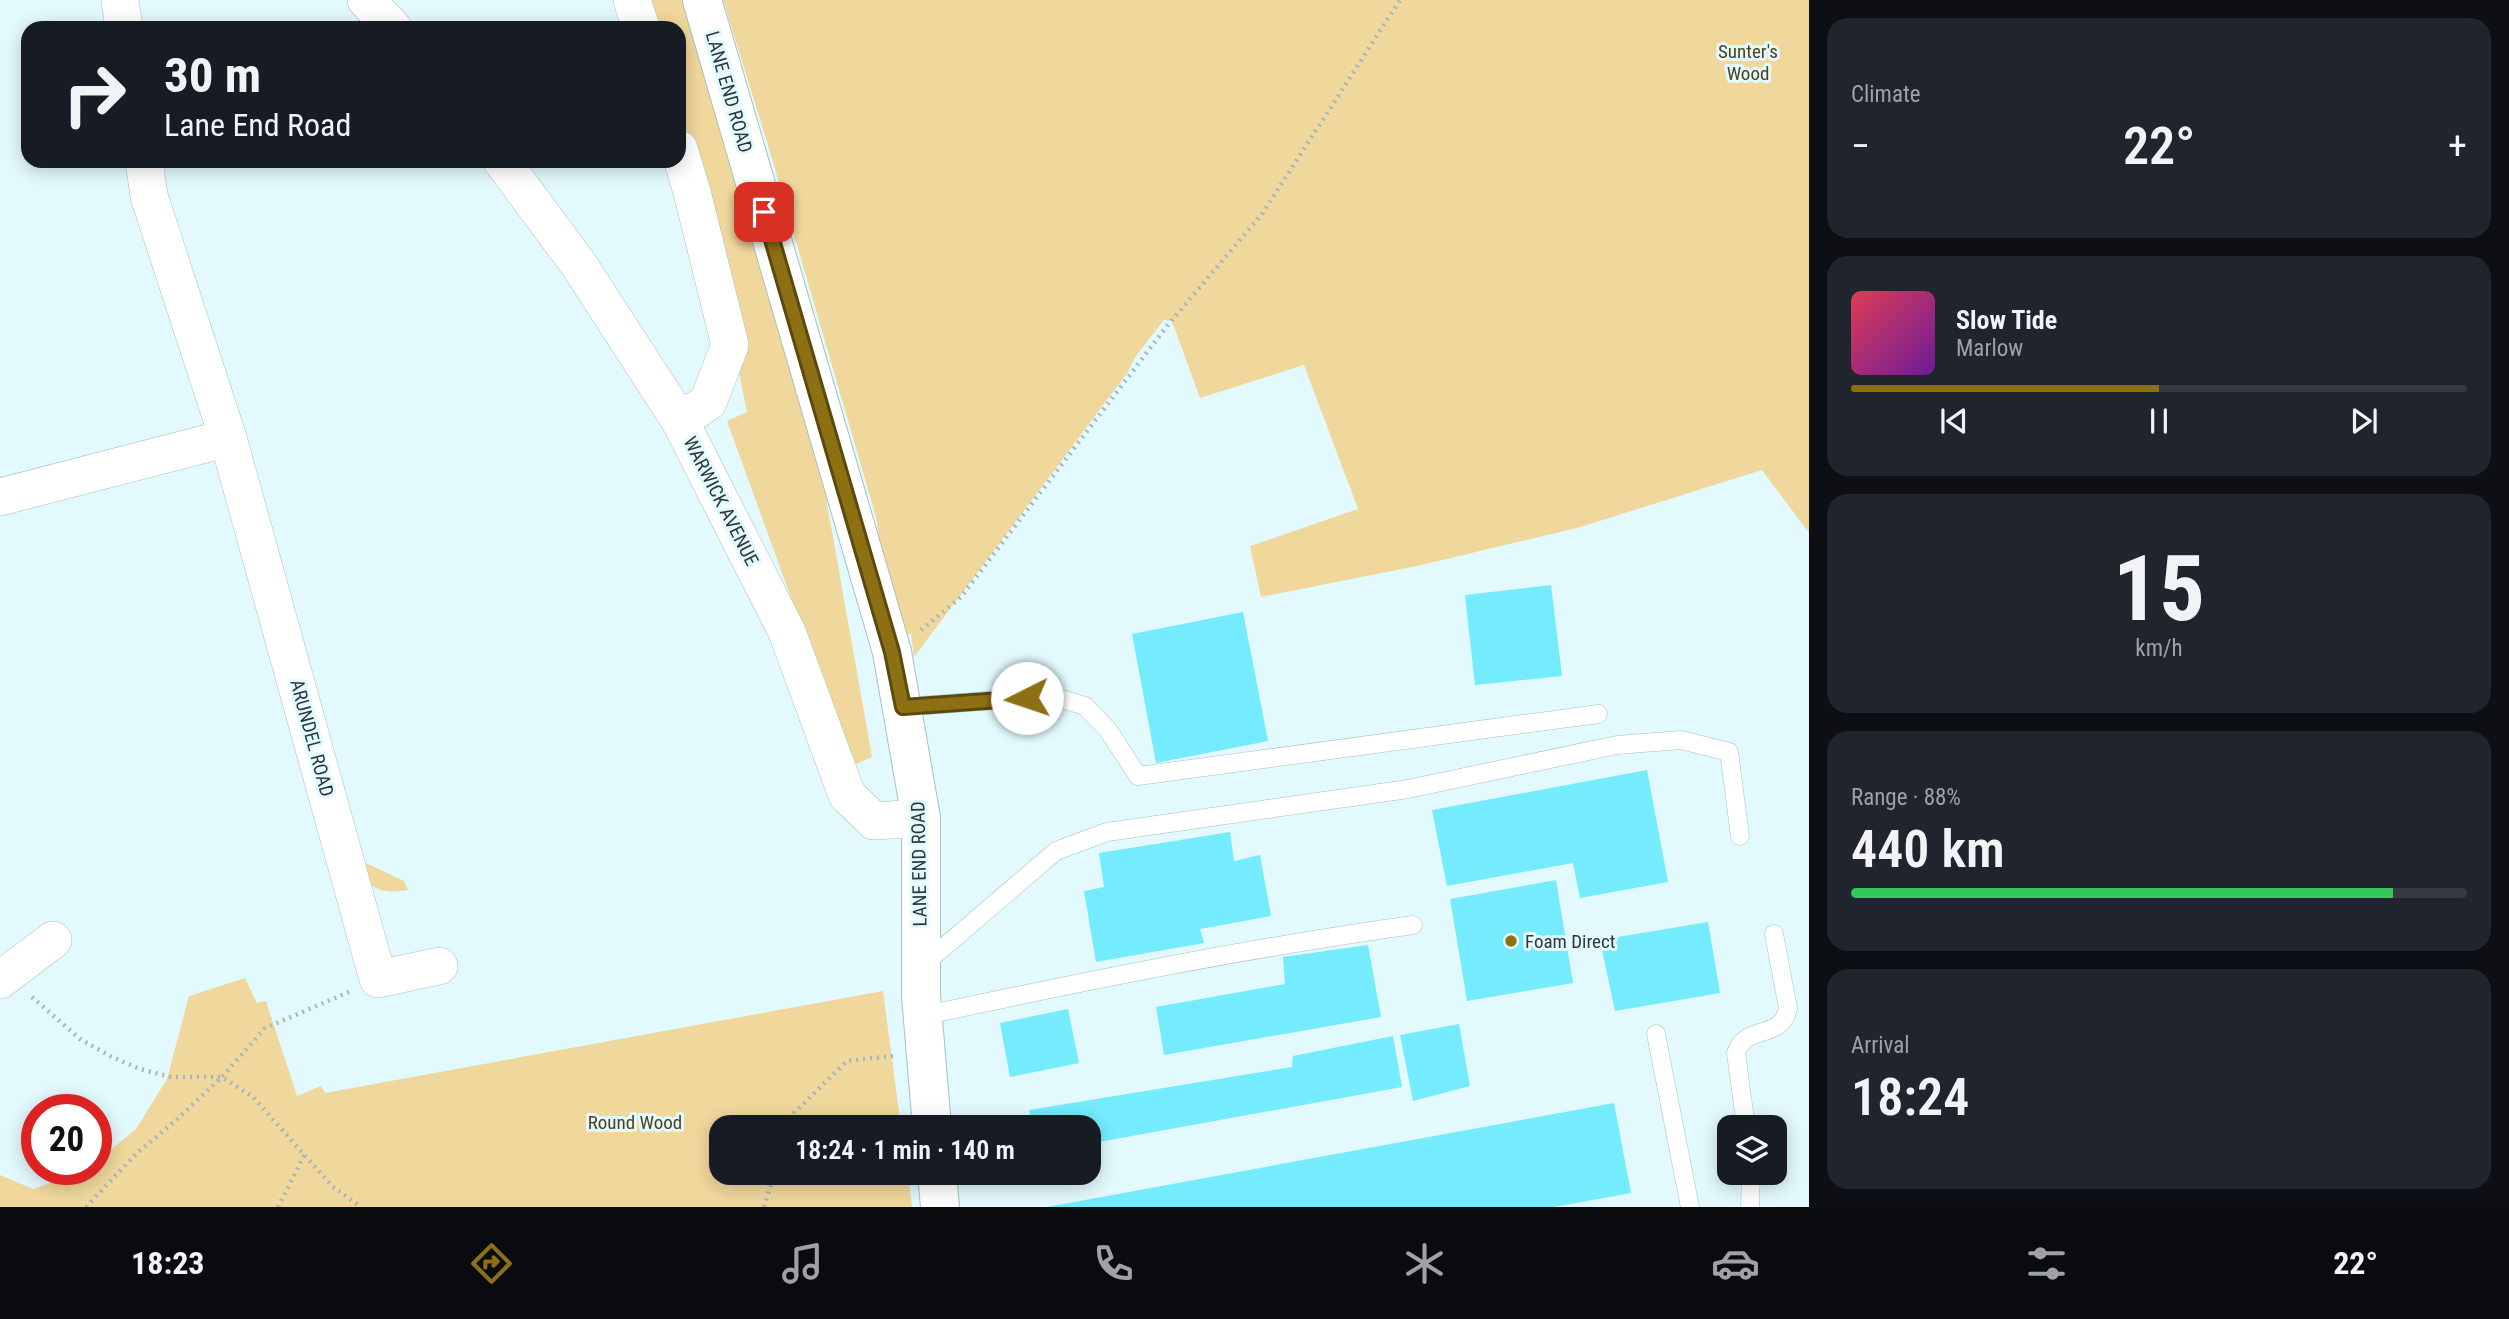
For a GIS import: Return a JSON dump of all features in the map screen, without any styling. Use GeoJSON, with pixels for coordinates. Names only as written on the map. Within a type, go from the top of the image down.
{"type":"FeatureCollection","features":[{"type":"Feature","properties":{"kind":"street"},"geometry":{"type":"LineString","coordinates":[[120,0],[123,21]]}},
{"type":"Feature","properties":{"kind":"street"},"geometry":{"type":"LineString","coordinates":[[366,0],[386,21]]}},
{"type":"Feature","properties":{"kind":"street"},"geometry":{"type":"LineString","coordinates":[[632,0],[639,21]]}},
{"type":"Feature","properties":{"kind":"street","name":"LANE END ROAD"},"geometry":{"type":"LineString","coordinates":[[702,0],[892,652],[921,818],[920,967],[931,1115]]}},
{"type":"Feature","properties":{"kind":"street","name":"ARUNDEL ROAD"},"geometry":{"type":"LineString","coordinates":[[145,168],[149,196],[228,438],[378,979]]}},
{"type":"Feature","properties":{"kind":"street","name":"WARWICK AVENUE"},"geometry":{"type":"LineString","coordinates":[[507,168],[579,265],[680,421],[787,632],[847,795],[874,821],[921,818]]}},
{"type":"Feature","properties":{"kind":"street"},"geometry":{"type":"LineString","coordinates":[[680,421],[708,402],[730,345],[685,168]]}},
{"type":"Feature","properties":{"kind":"street"},"geometry":{"type":"LineString","coordinates":[[0,497],[228,438]]}},
{"type":"Feature","properties":{"kind":"street"},"geometry":{"type":"LineString","coordinates":[[2,974],[53,940]]}},
{"type":"Feature","properties":{"kind":"street"},"geometry":{"type":"LineString","coordinates":[[378,979],[439,966]]}},
{"type":"Feature","properties":{"kind":"street"},"geometry":{"type":"LineString","coordinates":[[938,1185],[940,1207]]}},
{"type":"Feature","properties":{"kind":"lane"},"geometry":{"type":"LineString","coordinates":[[903,707],[1052,696],[1085,706],[1108,730],[1138,776],[1598,714]]}},
{"type":"Feature","properties":{"kind":"lane"},"geometry":{"type":"LineString","coordinates":[[920,967],[1056,850],[1107,832],[1408,789],[1618,745],[1681,740],[1729,752],[1740,836]]}},
{"type":"Feature","properties":{"kind":"lane"},"geometry":{"type":"LineString","coordinates":[[922,1016],[1266,947],[1413,925]]}},
{"type":"Feature","properties":{"kind":"lane"},"geometry":{"type":"LineString","coordinates":[[1744,1115],[1735,1053],[1738,1045],[1744,1038],[1776,1028],[1787,1016],[1788,1008],[1774,934]]}},
{"type":"Feature","properties":{"kind":"lane"},"geometry":{"type":"LineString","coordinates":[[1656,1034],[1690,1207]]}},
{"type":"Feature","properties":{"kind":"lane"},"geometry":{"type":"LineString","coordinates":[[1750,1207],[1751,1185]]}},
{"type":"Feature","properties":{"kind":"path"},"geometry":{"type":"LineString","coordinates":[[892,652],[961,597],[1167,326],[1262,214],[1400,0]]}},
{"type":"Feature","properties":{"kind":"path"},"geometry":{"type":"LineString","coordinates":[[2,974],[80,1039],[110,1056],[141,1069],[171,1077],[222,1077],[253,1097],[332,1186],[361,1207]]}},
{"type":"Feature","properties":{"kind":"path"},"geometry":{"type":"LineString","coordinates":[[86,1207],[137,1153],[222,1077],[265,1028],[378,979]]}},
{"type":"Feature","properties":{"kind":"path"},"geometry":{"type":"LineString","coordinates":[[793,1115],[847,1061],[885,1057]]}},
{"type":"Feature","properties":{"kind":"path"},"geometry":{"type":"LineString","coordinates":[[278,1207],[305,1154]]}},
{"type":"Feature","properties":{"kind":"path"},"geometry":{"type":"LineString","coordinates":[[764,1207],[771,1185]]}},
{"type":"Feature","properties":{"kind":"green space"},"geometry":{"type":"Polygon","coordinates":[[[644,0],[696,0],[806,385],[872,757],[852,766],[727,421],[747,412],[716,262],[686,144],[686,21],[650,21],[644,0]]]}},
{"type":"Feature","properties":{"kind":"green space","name":"Sunter's Wood"},"geometry":{"type":"Polygon","coordinates":[[[723,0],[1809,0],[1809,533],[1762,470],[1577,528],[1417,566],[1261,597],[1250,546],[1358,509],[1304,365],[1200,398],[1172,321],[1164,320],[914,657],[911,633],[895,644],[876,517],[723,0]]]}},
{"type":"Feature","properties":{"kind":"green space"},"geometry":{"type":"Polygon","coordinates":[[[349,855],[404,881],[408,890],[386,891],[371,885],[349,855]]]}},
{"type":"Feature","properties":{"kind":"green space","name":"Round Wood"},"geometry":{"type":"Polygon","coordinates":[[[245,978],[257,1003],[266,1001],[297,1096],[321,1086],[325,1093],[883,991],[899,1115],[709,1115],[709,1185],[909,1185],[912,1207],[0,1207],[0,1175],[33,1189],[44,1185],[112,1185],[112,1149],[136,1129],[167,1079],[189,996],[245,978]]]}},
{"type":"Feature","properties":{"kind":"building"},"geometry":{"type":"Polygon","coordinates":[[[1551,585],[1562,676],[1475,685],[1465,595],[1551,585]]]}},
{"type":"Feature","properties":{"kind":"building"},"geometry":{"type":"Polygon","coordinates":[[[1243,612],[1268,741],[1156,763],[1132,634],[1243,612]]]}},
{"type":"Feature","properties":{"kind":"building"},"geometry":{"type":"Polygon","coordinates":[[[1647,770],[1668,882],[1580,898],[1573,863],[1447,886],[1432,810],[1647,770]]]}},
{"type":"Feature","properties":{"kind":"building"},"geometry":{"type":"Polygon","coordinates":[[[1230,832],[1234,861],[1260,855],[1271,916],[1200,929],[1204,943],[1096,962],[1084,891],[1104,887],[1099,853],[1230,832]]]}},
{"type":"Feature","properties":{"kind":"building","name":"Foam Direct"},"geometry":{"type":"Polygon","coordinates":[[[1556,880],[1573,983],[1467,1001],[1450,899],[1556,880]]]}},
{"type":"Feature","properties":{"kind":"building"},"geometry":{"type":"Polygon","coordinates":[[[1708,922],[1720,993],[1615,1011],[1600,940],[1708,922]]]}},
{"type":"Feature","properties":{"kind":"building"},"geometry":{"type":"Polygon","coordinates":[[[1368,945],[1381,1017],[1164,1055],[1156,1007],[1285,984],[1283,957],[1368,945]]]}},
{"type":"Feature","properties":{"kind":"building"},"geometry":{"type":"Polygon","coordinates":[[[1068,1009],[1079,1063],[1010,1077],[1000,1023],[1068,1009]]]}},
{"type":"Feature","properties":{"kind":"building"},"geometry":{"type":"Polygon","coordinates":[[[1459,1024],[1470,1086],[1413,1101],[1400,1035],[1459,1024]]]}},
{"type":"Feature","properties":{"kind":"building"},"geometry":{"type":"Polygon","coordinates":[[[1393,1036],[1402,1087],[1101,1142],[1101,1115],[1030,1115],[1029,1110],[1292,1067],[1293,1056],[1393,1036]]]}},
{"type":"Feature","properties":{"kind":"building"},"geometry":{"type":"Polygon","coordinates":[[[1614,1103],[1631,1193],[1554,1207],[1047,1207],[1614,1103]]]}},
{"type":"Feature","properties":{"kind":"place","name":"Foam Direct"},"geometry":{"type":"Point","coordinates":[1511,941]}},
{"type":"Feature","properties":{"kind":"route"},"geometry":{"type":"LineString","coordinates":[[764,212],[892,652],[903,707],[1027,698]]}}]}
